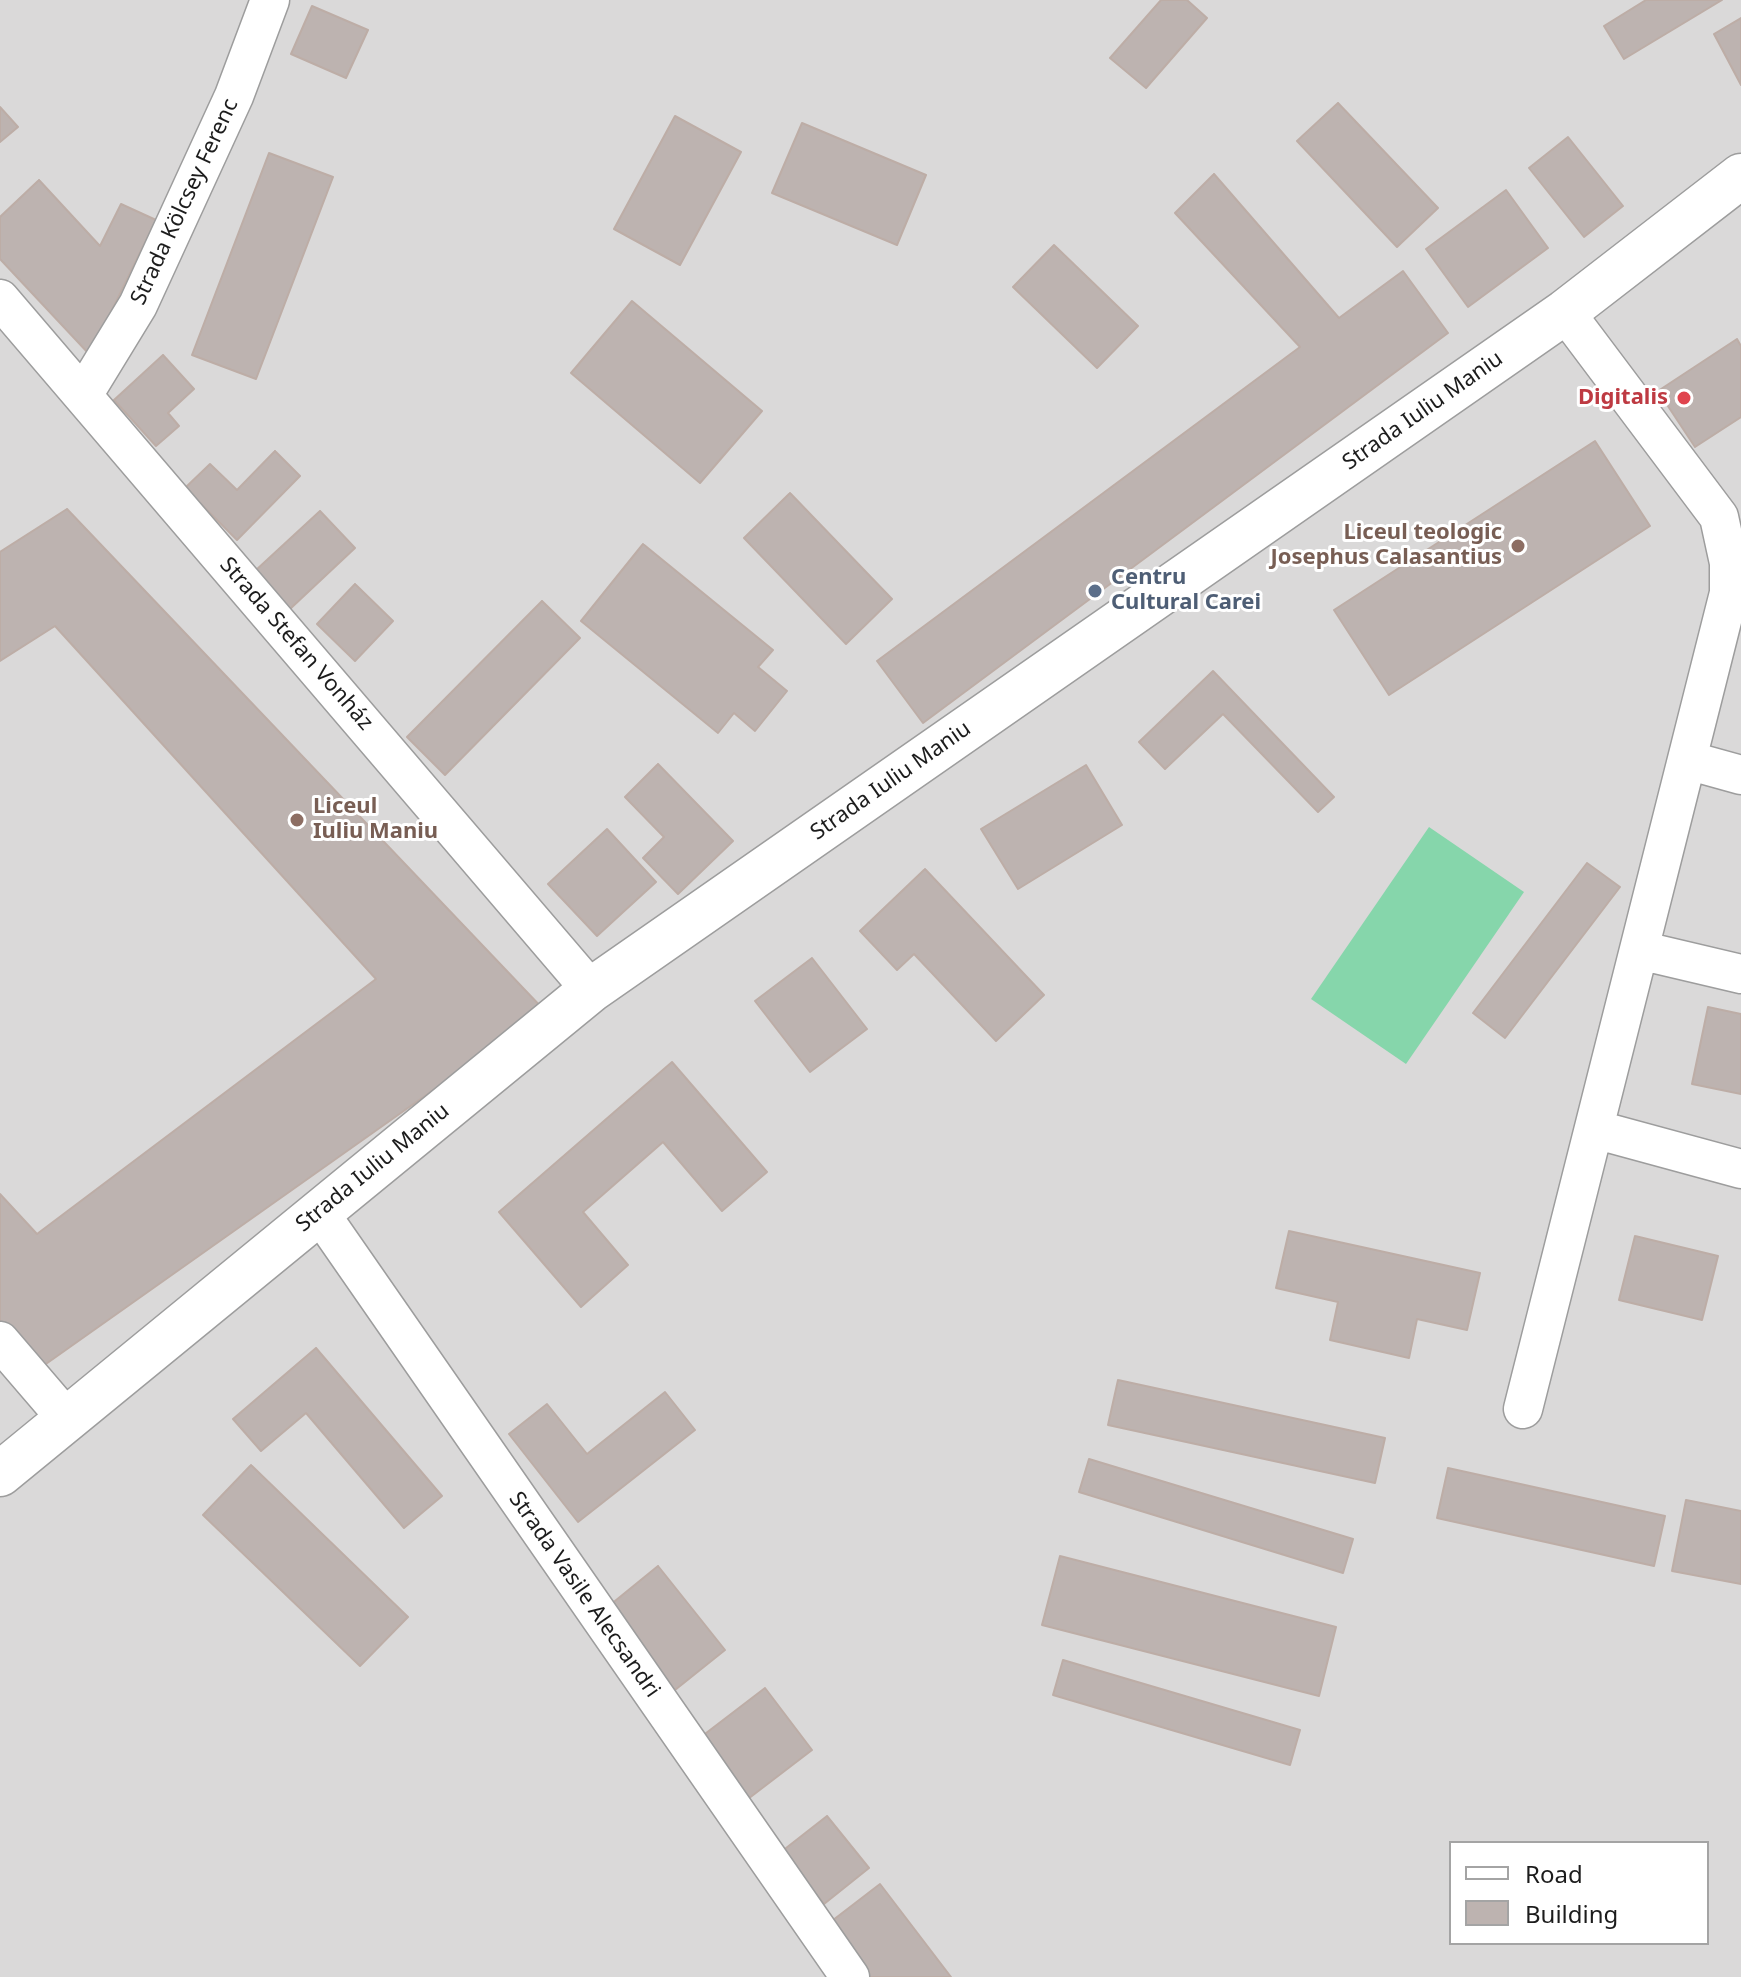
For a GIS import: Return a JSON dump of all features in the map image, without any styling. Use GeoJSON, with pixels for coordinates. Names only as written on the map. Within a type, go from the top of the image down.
{"type":"FeatureCollection","features":[{"type":"Feature","properties":{"kind":"street","name":"Strada Kölcsey Ferenc"},"geometry":{"type":"LineString","coordinates":[[83,395],[138,305],[234,96],[270,0]]}},
{"type":"Feature","properties":{"kind":"street","name":"Strada Iuliu Maniu"},"geometry":{"type":"LineString","coordinates":[[0,1474],[591,990],[1565,312],[1741,176]]}},
{"type":"Feature","properties":{"kind":"street","name":"Strada Stefan Vonház"},"geometry":{"type":"LineString","coordinates":[[0,299],[591,990]]}},
{"type":"Feature","properties":{"kind":"street"},"geometry":{"type":"LineString","coordinates":[[1523,1409],[1687,760],[1735,595],[1719,517],[1565,312]]}},
{"type":"Feature","properties":{"kind":"street"},"geometry":{"type":"LineString","coordinates":[[1687,760],[1741,775]]}},
{"type":"Feature","properties":{"kind":"street"},"geometry":{"type":"LineString","coordinates":[[1639,950],[1741,974]]}},
{"type":"Feature","properties":{"kind":"street"},"geometry":{"type":"LineString","coordinates":[[1594,1129],[1741,1169]]}},
{"type":"Feature","properties":{"kind":"street","name":"Strada Vasile Alecsandri"},"geometry":{"type":"LineString","coordinates":[[319,1212],[850,1977]]}},
{"type":"Feature","properties":{"kind":"street"},"geometry":{"type":"LineString","coordinates":[[0,1341],[66,1418]]}},
{"type":"Feature","properties":{"kind":"shaded area"},"geometry":{"type":"Polygon","coordinates":[[[0,0],[1741,0],[1741,1977],[0,1977],[0,0]]]}},
{"type":"Feature","properties":{"kind":"green space"},"geometry":{"type":"Polygon","coordinates":[[[1429,827],[1524,892],[1406,1064],[1311,999],[1429,827]]]}},
{"type":"Feature","properties":{"kind":"building"},"geometry":{"type":"Polygon","coordinates":[[[1161,0],[1187,0],[1207,18],[1146,88],[1110,58],[1161,0]]]}},
{"type":"Feature","properties":{"kind":"building"},"geometry":{"type":"Polygon","coordinates":[[[1646,0],[1722,0],[1624,59],[1604,26],[1646,0]]]}},
{"type":"Feature","properties":{"kind":"building"},"geometry":{"type":"Polygon","coordinates":[[[312,6],[368,30],[346,78],[291,54],[312,6]]]}},
{"type":"Feature","properties":{"kind":"building"},"geometry":{"type":"Polygon","coordinates":[[[1741,18],[1741,85],[1714,34],[1741,18]]]}},
{"type":"Feature","properties":{"kind":"building"},"geometry":{"type":"Polygon","coordinates":[[[1338,103],[1438,208],[1397,247],[1297,141],[1338,103]]]}},
{"type":"Feature","properties":{"kind":"building"},"geometry":{"type":"Polygon","coordinates":[[[0,107],[18,127],[0,142],[0,107]]]}},
{"type":"Feature","properties":{"kind":"building"},"geometry":{"type":"Polygon","coordinates":[[[675,116],[741,152],[680,265],[614,229],[675,116]]]}},
{"type":"Feature","properties":{"kind":"building"},"geometry":{"type":"Polygon","coordinates":[[[802,123],[926,175],[897,245],[772,193],[802,123]]]}},
{"type":"Feature","properties":{"kind":"building"},"geometry":{"type":"Polygon","coordinates":[[[1568,137],[1623,206],[1584,237],[1529,168],[1568,137]]]}},
{"type":"Feature","properties":{"kind":"building"},"geometry":{"type":"Polygon","coordinates":[[[269,153],[333,177],[256,379],[192,355],[269,153]]]}},
{"type":"Feature","properties":{"kind":"building"},"geometry":{"type":"Polygon","coordinates":[[[1214,174],[1339,318],[1403,271],[1448,333],[923,723],[877,661],[1300,347],[1175,213],[1214,174]]]}},
{"type":"Feature","properties":{"kind":"building"},"geometry":{"type":"Polygon","coordinates":[[[39,180],[100,246],[121,204],[156,220],[90,355],[0,259],[0,217],[39,180]]]}},
{"type":"Feature","properties":{"kind":"building"},"geometry":{"type":"Polygon","coordinates":[[[1506,190],[1548,248],[1468,307],[1426,249],[1506,190]]]}},
{"type":"Feature","properties":{"kind":"building"},"geometry":{"type":"Polygon","coordinates":[[[1054,245],[1138,326],[1097,368],[1013,287],[1054,245]]]}},
{"type":"Feature","properties":{"kind":"building"},"geometry":{"type":"Polygon","coordinates":[[[632,301],[762,411],[700,483],[571,373],[632,301]]]}},
{"type":"Feature","properties":{"kind":"building"},"geometry":{"type":"Polygon","coordinates":[[[1737,339],[1741,346],[1741,417],[1695,447],[1658,391],[1737,339]]]}},
{"type":"Feature","properties":{"kind":"building"},"geometry":{"type":"Polygon","coordinates":[[[163,355],[194,389],[168,413],[179,426],[156,446],[114,400],[163,355]]]}},
{"type":"Feature","properties":{"kind":"building"},"geometry":{"type":"Polygon","coordinates":[[[1595,441],[1650,526],[1389,695],[1334,610],[1595,441]]]}},
{"type":"Feature","properties":{"kind":"building"},"geometry":{"type":"Polygon","coordinates":[[[275,451],[300,476],[237,540],[185,488],[210,464],[237,490],[275,451]]]}},
{"type":"Feature","properties":{"kind":"building"},"geometry":{"type":"Polygon","coordinates":[[[790,493],[892,599],[846,644],[744,538],[790,493]]]}},
{"type":"Feature","properties":{"kind":"building","name":"Liceul Iuliu Maniu"},"geometry":{"type":"Polygon","coordinates":[[[67,509],[545,1011],[36,1371],[0,1328],[0,1194],[37,1234],[376,979],[55,626],[0,661],[0,552],[67,509]]]}},
{"type":"Feature","properties":{"kind":"building"},"geometry":{"type":"Polygon","coordinates":[[[320,511],[355,548],[290,609],[255,571],[320,511]]]}},
{"type":"Feature","properties":{"kind":"building"},"geometry":{"type":"Polygon","coordinates":[[[643,544],[773,650],[758,667],[787,691],[755,731],[734,713],[718,733],[581,621],[643,544]]]}},
{"type":"Feature","properties":{"kind":"building"},"geometry":{"type":"Polygon","coordinates":[[[355,584],[393,621],[355,661],[317,624],[355,584]]]}},
{"type":"Feature","properties":{"kind":"building"},"geometry":{"type":"Polygon","coordinates":[[[542,601],[580,638],[445,775],[407,737],[542,601]]]}},
{"type":"Feature","properties":{"kind":"building"},"geometry":{"type":"Polygon","coordinates":[[[1213,671],[1334,797],[1318,812],[1223,714],[1165,769],[1139,742],[1213,671]]]}},
{"type":"Feature","properties":{"kind":"building"},"geometry":{"type":"Polygon","coordinates":[[[658,764],[733,841],[678,894],[643,858],[664,837],[625,797],[658,764]]]}},
{"type":"Feature","properties":{"kind":"building"},"geometry":{"type":"Polygon","coordinates":[[[1086,765],[1122,825],[1018,889],[981,829],[1086,765]]]}},
{"type":"Feature","properties":{"kind":"building"},"geometry":{"type":"Polygon","coordinates":[[[607,829],[656,882],[597,936],[548,884],[607,829]]]}},
{"type":"Feature","properties":{"kind":"building"},"geometry":{"type":"Polygon","coordinates":[[[1587,863],[1620,887],[1505,1038],[1473,1013],[1587,863]]]}},
{"type":"Feature","properties":{"kind":"building"},"geometry":{"type":"Polygon","coordinates":[[[925,869],[1044,995],[996,1041],[914,954],[897,970],[860,931],[925,869]]]}},
{"type":"Feature","properties":{"kind":"building"},"geometry":{"type":"Polygon","coordinates":[[[812,958],[867,1029],[810,1072],[755,1001],[812,958]]]}},
{"type":"Feature","properties":{"kind":"building"},"geometry":{"type":"Polygon","coordinates":[[[1708,1007],[1741,1014],[1741,1094],[1692,1084],[1708,1007]]]}},
{"type":"Feature","properties":{"kind":"building"},"geometry":{"type":"Polygon","coordinates":[[[672,1062],[767,1172],[722,1211],[663,1142],[583,1212],[628,1265],[581,1307],[499,1212],[672,1062]]]}},
{"type":"Feature","properties":{"kind":"building"},"geometry":{"type":"Polygon","coordinates":[[[1289,1231],[1480,1273],[1467,1330],[1417,1319],[1409,1358],[1330,1340],[1338,1302],[1276,1288],[1289,1231]]]}},
{"type":"Feature","properties":{"kind":"building"},"geometry":{"type":"Polygon","coordinates":[[[1635,1236],[1718,1256],[1702,1320],[1619,1300],[1635,1236]]]}},
{"type":"Feature","properties":{"kind":"building"},"geometry":{"type":"Polygon","coordinates":[[[316,1348],[442,1496],[404,1528],[306,1413],[261,1451],[233,1419],[316,1348]]]}},
{"type":"Feature","properties":{"kind":"building"},"geometry":{"type":"Polygon","coordinates":[[[1118,1380],[1385,1438],[1375,1483],[1108,1425],[1118,1380]]]}},
{"type":"Feature","properties":{"kind":"building"},"geometry":{"type":"Polygon","coordinates":[[[665,1392],[695,1430],[578,1522],[509,1434],[547,1404],[587,1454],[665,1392]]]}},
{"type":"Feature","properties":{"kind":"building"},"geometry":{"type":"Polygon","coordinates":[[[1089,1459],[1353,1539],[1343,1573],[1079,1492],[1089,1459]]]}},
{"type":"Feature","properties":{"kind":"building"},"geometry":{"type":"Polygon","coordinates":[[[251,1465],[408,1617],[360,1666],[203,1515],[251,1465]]]}},
{"type":"Feature","properties":{"kind":"building"},"geometry":{"type":"Polygon","coordinates":[[[1448,1468],[1665,1516],[1654,1566],[1437,1518],[1448,1468]]]}},
{"type":"Feature","properties":{"kind":"building"},"geometry":{"type":"Polygon","coordinates":[[[1686,1500],[1741,1511],[1741,1584],[1672,1571],[1686,1500]]]}},
{"type":"Feature","properties":{"kind":"building"},"geometry":{"type":"Polygon","coordinates":[[[1060,1556],[1336,1627],[1319,1696],[1042,1625],[1060,1556]]]}},
{"type":"Feature","properties":{"kind":"building"},"geometry":{"type":"Polygon","coordinates":[[[658,1566],[725,1650],[665,1698],[599,1614],[658,1566]]]}},
{"type":"Feature","properties":{"kind":"building"},"geometry":{"type":"Polygon","coordinates":[[[1063,1660],[1300,1730],[1290,1765],[1053,1695],[1063,1660]]]}},
{"type":"Feature","properties":{"kind":"building"},"geometry":{"type":"Polygon","coordinates":[[[765,1688],[812,1750],[744,1802],[697,1740],[765,1688]]]}},
{"type":"Feature","properties":{"kind":"building"},"geometry":{"type":"Polygon","coordinates":[[[827,1816],[869,1868],[824,1904],[781,1852],[827,1816]]]}},
{"type":"Feature","properties":{"kind":"building"},"geometry":{"type":"Polygon","coordinates":[[[880,1884],[951,1977],[863,1977],[824,1927],[880,1884]]]}},
{"type":"Feature","properties":{"kind":"place","name":"Digitalis"},"geometry":{"type":"Point","coordinates":[1684,398]}},
{"type":"Feature","properties":{"kind":"place","name":"Liceul teologic Josephus Calasantius"},"geometry":{"type":"Point","coordinates":[1518,546]}},
{"type":"Feature","properties":{"kind":"place","name":"Centru Cultural Carei"},"geometry":{"type":"Point","coordinates":[1095,591]}},
{"type":"Feature","properties":{"kind":"place","name":"Liceul Iuliu Maniu"},"geometry":{"type":"Point","coordinates":[297,820]}}]}
